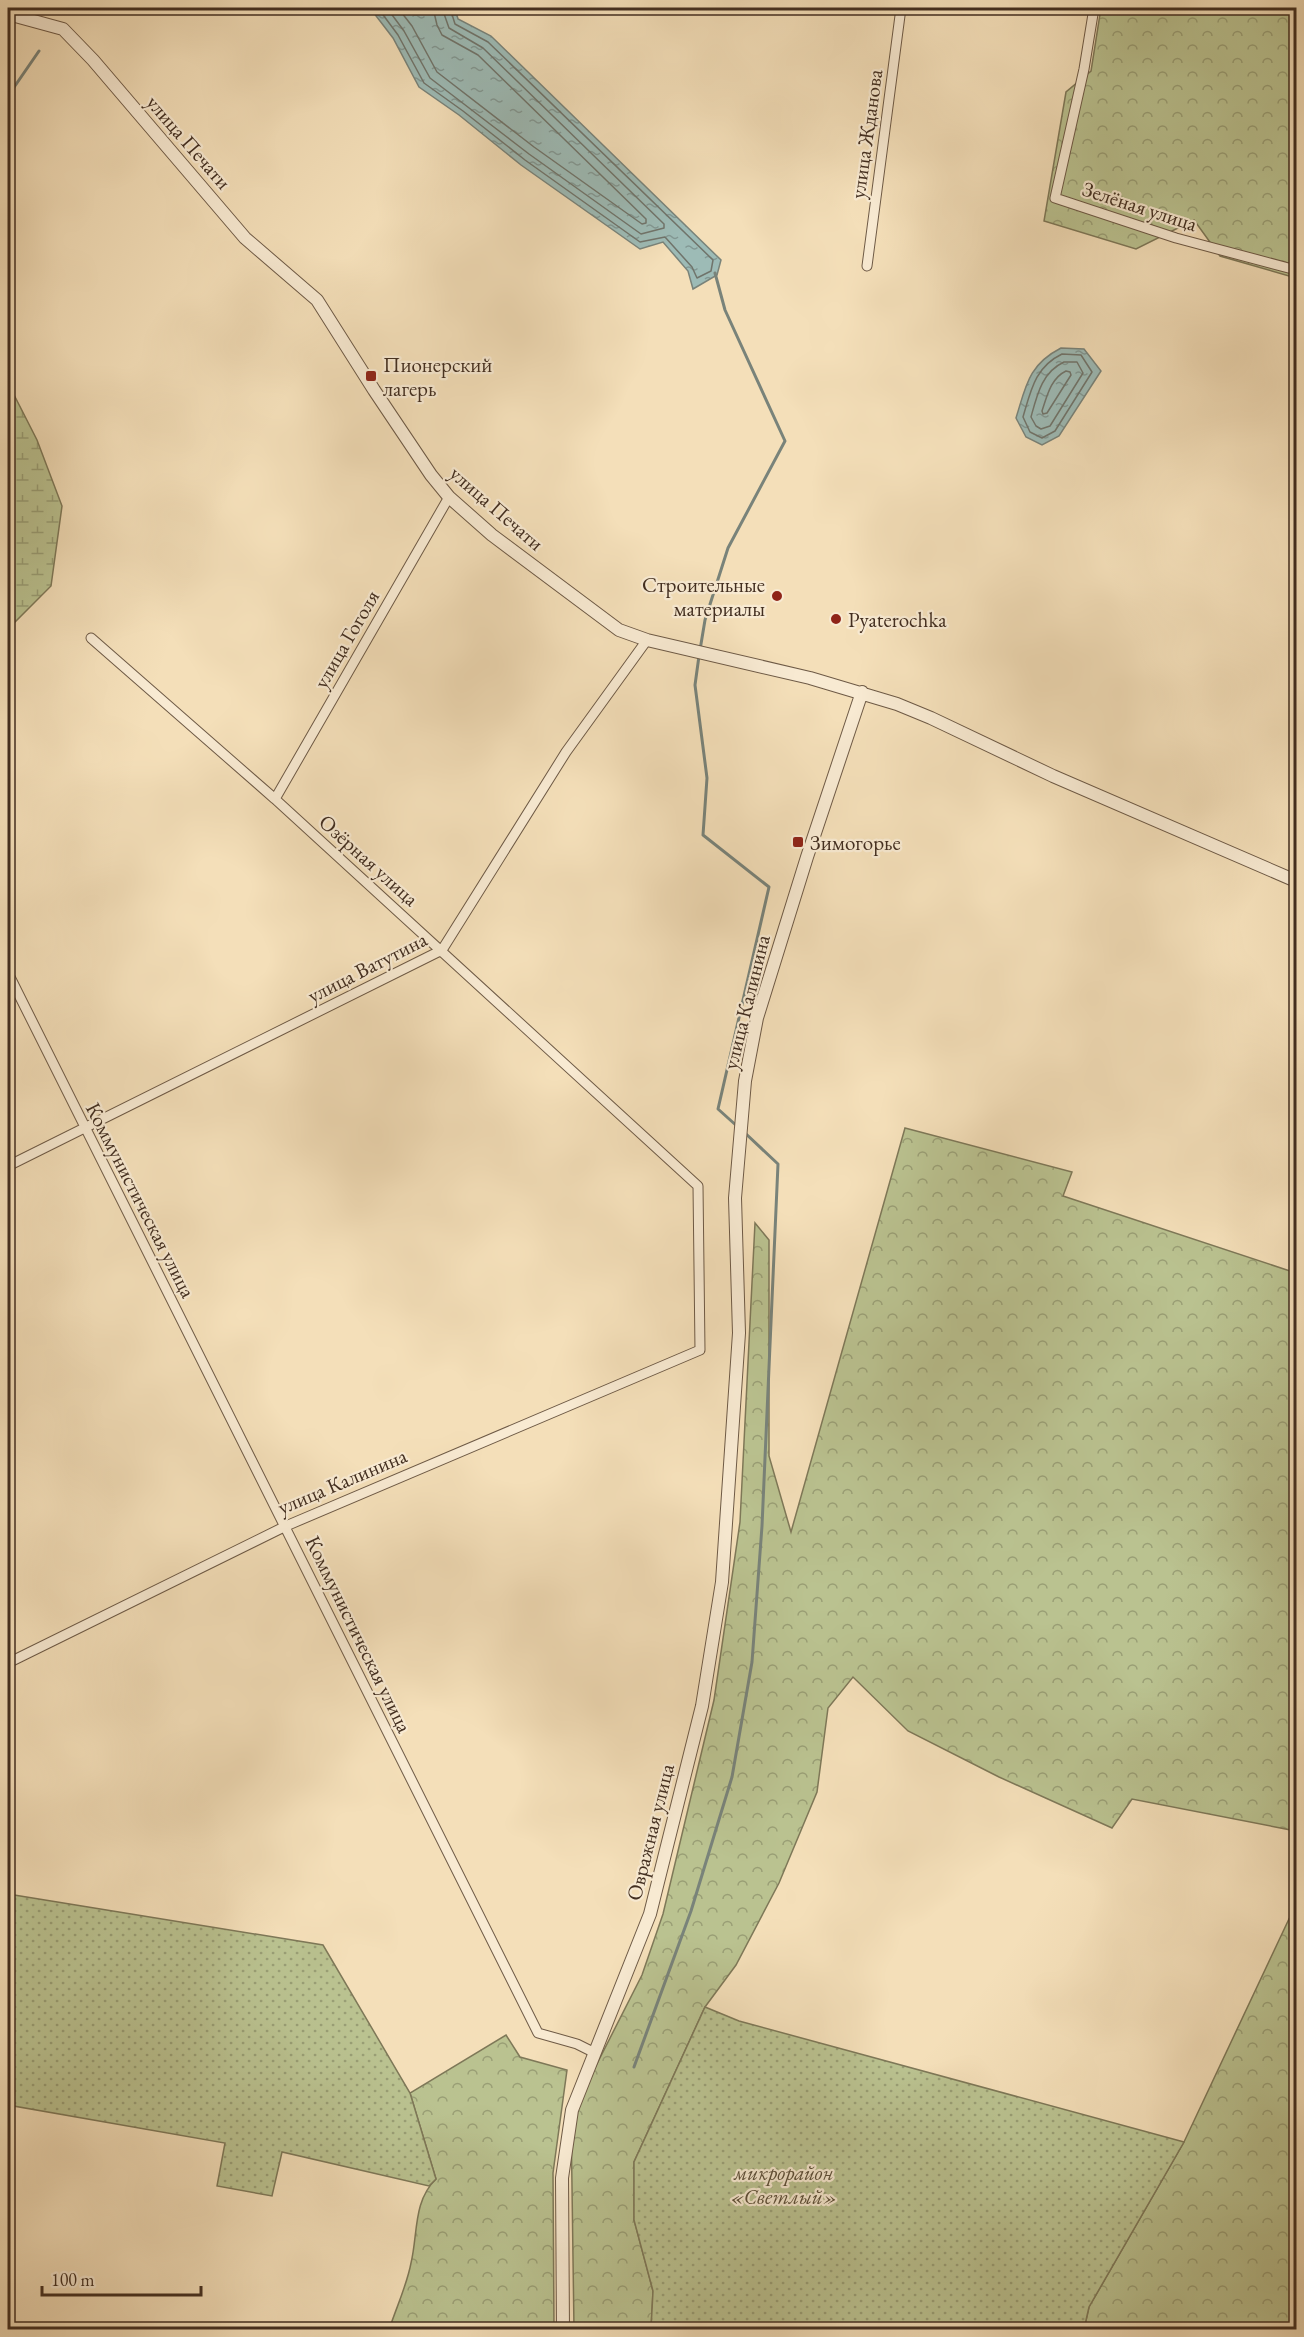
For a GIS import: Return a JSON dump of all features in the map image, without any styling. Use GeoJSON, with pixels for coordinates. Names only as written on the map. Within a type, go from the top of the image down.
{"type":"FeatureCollection","features":[{"type":"Feature","properties":{"kind":"street","name":"улица Жданова"},"geometry":{"type":"LineString","coordinates":[[867,266],[902,8]]}},
{"type":"Feature","properties":{"kind":"street","name":"Зелёная улица"},"geometry":{"type":"LineString","coordinates":[[1094,8],[1084,69],[1055,198],[1176,238],[1296,270]]}},
{"type":"Feature","properties":{"kind":"street","name":"улица Печати"},"geometry":{"type":"LineString","coordinates":[[8,14],[63,29],[93,60],[245,238],[318,300],[386,409],[448,497],[492,535],[619,630],[647,640],[862,692],[931,718],[1053,776],[1296,881]]}},
{"type":"Feature","properties":{"kind":"street","name":"улица Гоголя"},"geometry":{"type":"LineString","coordinates":[[275,799],[448,497]]}},
{"type":"Feature","properties":{"kind":"street","name":"Озёрная улица"},"geometry":{"type":"LineString","coordinates":[[91,638],[275,799],[698,1186],[700,1350]]}},
{"type":"Feature","properties":{"kind":"street","name":"улица Ватутина"},"geometry":{"type":"LineString","coordinates":[[8,1166],[441,950],[566,752],[647,640]]}},
{"type":"Feature","properties":{"kind":"street","name":"улица Калинина"},"geometry":{"type":"LineString","coordinates":[[739,1333],[735,1198],[746,1081],[757,1018],[862,692]]}},
{"type":"Feature","properties":{"kind":"street","name":"Коммунистическая улица"},"geometry":{"type":"LineString","coordinates":[[8,972],[538,2033],[577,2044],[595,2053]]}},
{"type":"Feature","properties":{"kind":"street","name":"Овражная улица"},"geometry":{"type":"LineString","coordinates":[[563,2330],[562,2178],[572,2110],[650,1914],[702,1706],[722,1582],[739,1333]]}},
{"type":"Feature","properties":{"kind":"street","name":"улица Калинина"},"geometry":{"type":"LineString","coordinates":[[8,1664],[286,1526],[700,1350]]}},
{"type":"Feature","properties":{"kind":"green space"},"geometry":{"type":"Polygon","coordinates":[[[1101,8],[1296,8],[1296,278],[1220,256],[1194,220],[1136,249],[1044,221],[1066,92],[1091,71],[1101,8]]]}},
{"type":"Feature","properties":{"kind":"green space"},"geometry":{"type":"Polygon","coordinates":[[[8,383],[37,440],[62,506],[51,586],[12,625],[8,626],[8,383]]]}},
{"type":"Feature","properties":{"kind":"green space"},"geometry":{"type":"Polygon","coordinates":[[[905,1128],[1072,1172],[1063,1196],[1296,1273],[1296,1831],[1132,1799],[1112,1828],[999,1777],[908,1731],[853,1677],[828,1708],[817,1792],[779,1883],[736,1965],[705,2007],[634,2162],[634,2220],[653,2291],[651,2329],[574,2329],[571,2115],[642,1975],[663,1914],[714,1700],[740,1522],[755,1223],[769,1240],[769,1456],[791,1532],[905,1128]]]}},
{"type":"Feature","properties":{"kind":"green space"},"geometry":{"type":"Polygon","coordinates":[[[8,1894],[323,1945],[410,2093],[436,2179],[429,2186],[282,2152],[272,2196],[217,2186],[225,2143],[8,2105],[8,1894]]]}},
{"type":"Feature","properties":{"kind":"green space"},"geometry":{"type":"Polygon","coordinates":[[[1296,1904],[1296,2329],[1084,2330],[1089,2307],[1184,2142],[1296,1904]]]}},
{"type":"Feature","properties":{"kind":"green space","name":"микрорайон «Светлый»"},"geometry":{"type":"Polygon","coordinates":[[[705,2007],[739,2021],[1184,2142],[1089,2307],[1084,2329],[651,2329],[653,2291],[634,2220],[634,2162],[705,2007]]]}},
{"type":"Feature","properties":{"kind":"green space"},"geometry":{"type":"Polygon","coordinates":[[[506,2035],[520,2057],[567,2070],[553,2173],[554,2329],[389,2330],[409,2271],[423,2197],[436,2179],[410,2093],[506,2035]]]}},
{"type":"Feature","properties":{"kind":"water"},"geometry":{"type":"Polygon","coordinates":[[[370,8],[455,8],[458,19],[491,36],[721,260],[717,275],[693,289],[688,271],[663,242],[640,249],[521,165],[459,115],[419,87],[393,38],[370,8]]]}},
{"type":"Feature","properties":{"kind":"water"},"geometry":{"type":"Polygon","coordinates":[[[1061,348],[1084,349],[1101,371],[1059,436],[1042,445],[1026,437],[1016,418],[1026,386],[1035,369],[1061,348]]]}},
{"type":"Feature","properties":{"kind":"waterway"},"geometry":{"type":"LineString","coordinates":[[8,96],[39,51]]}},
{"type":"Feature","properties":{"kind":"waterway"},"geometry":{"type":"LineString","coordinates":[[700,650],[705,620],[728,548],[785,441],[725,310],[715,273]]}},
{"type":"Feature","properties":{"kind":"waterway"},"geometry":{"type":"LineString","coordinates":[[699,656],[695,685],[707,778],[703,835],[769,887],[718,1109],[738,1127]]}},
{"type":"Feature","properties":{"kind":"waterway"},"geometry":{"type":"LineString","coordinates":[[634,2067],[691,1911],[732,1777],[752,1662],[762,1526],[778,1164],[745,1133]]}},
{"type":"Feature","properties":{"kind":"place","name":"Пионерский лагерь"},"geometry":{"type":"Point","coordinates":[371,376]}},
{"type":"Feature","properties":{"kind":"place","name":"Строительные материалы"},"geometry":{"type":"Point","coordinates":[777,596]}},
{"type":"Feature","properties":{"kind":"place","name":"Pyaterochka"},"geometry":{"type":"Point","coordinates":[836,619]}},
{"type":"Feature","properties":{"kind":"place","name":"Зимогорье"},"geometry":{"type":"Point","coordinates":[798,842]}}]}
